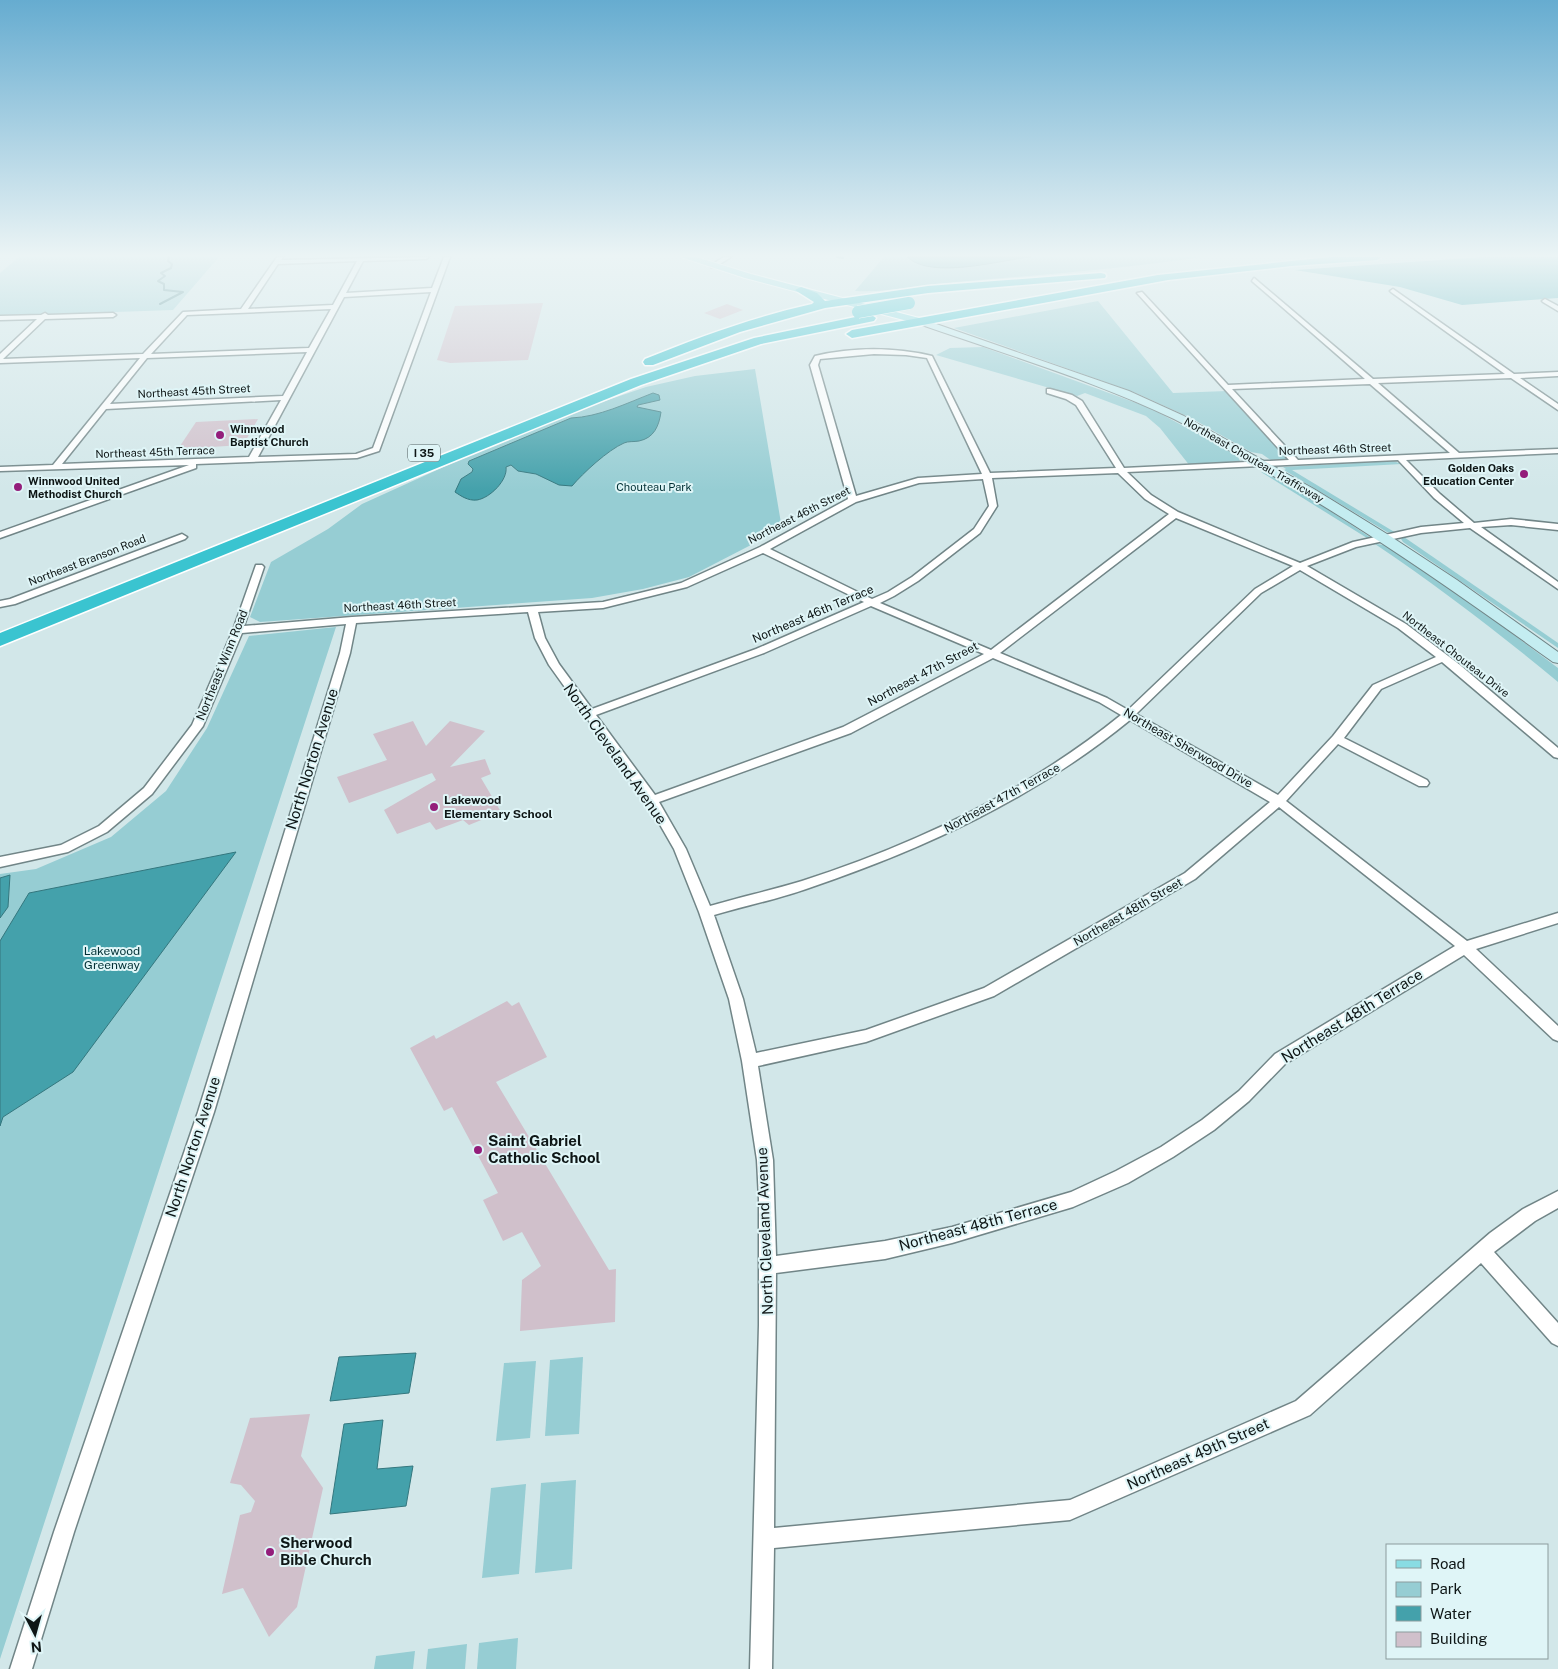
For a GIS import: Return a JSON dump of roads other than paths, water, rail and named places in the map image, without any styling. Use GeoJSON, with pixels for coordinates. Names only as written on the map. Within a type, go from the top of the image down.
{"type":"FeatureCollection","features":[{"type":"Feature","properties":{"kind":"highway"},"geometry":{"type":"LineString","coordinates":[[636,375],[732,335]]}},
{"type":"Feature","properties":{"kind":"highway","name":"I 35"},"geometry":{"type":"LineString","coordinates":[[92,587],[618,376],[758,335]]}},
{"type":"Feature","properties":{"kind":"highway","name":"I 35"},"geometry":{"type":"LineString","coordinates":[[0,640],[636,375],[778,335]]}},
{"type":"Feature","properties":{"kind":"highway"},"geometry":{"type":"LineString","coordinates":[[636,375],[849,335]]}},
{"type":"Feature","properties":{"kind":"main road","name":"Northeast Chouteau Trafficway"},"geometry":{"type":"LineString","coordinates":[[959,335],[1143,400],[1180,418],[1383,537],[1452,583],[1558,659]]}},
{"type":"Feature","properties":{"kind":"street"},"geometry":{"type":"LineString","coordinates":[[0,360],[26,335]]}},
{"type":"Feature","properties":{"kind":"street"},"geometry":{"type":"LineString","coordinates":[[55,467],[146,355],[165,335]]}},
{"type":"Feature","properties":{"kind":"street"},"geometry":{"type":"LineString","coordinates":[[252,460],[319,335]]}},
{"type":"Feature","properties":{"kind":"street","name":"Northeast 45th Terrace"},"geometry":{"type":"LineString","coordinates":[[0,469],[357,456],[369,453],[376,449],[418,335]]}},
{"type":"Feature","properties":{"kind":"street"},"geometry":{"type":"LineString","coordinates":[[1178,335],[1295,462]]}},
{"type":"Feature","properties":{"kind":"street"},"geometry":{"type":"LineString","coordinates":[[1317,335],[1458,456]]}},
{"type":"Feature","properties":{"kind":"street"},"geometry":{"type":"LineString","coordinates":[[1455,335],[1558,408]]}},
{"type":"Feature","properties":{"kind":"street"},"geometry":{"type":"LineString","coordinates":[[0,360],[311,350]]}},
{"type":"Feature","properties":{"kind":"street","name":"Northeast 46th Terrace"},"geometry":{"type":"LineString","coordinates":[[588,714],[760,651],[891,594],[978,531],[993,506],[988,476],[930,357],[920,354],[892,353],[826,355],[816,358],[814,365],[853,500]]}},
{"type":"Feature","properties":{"kind":"street"},"geometry":{"type":"LineString","coordinates":[[1226,387],[1558,374]]}},
{"type":"Feature","properties":{"kind":"street","name":"Northeast Chouteau Drive"},"geometry":{"type":"LineString","coordinates":[[1050,391],[1065,395],[1079,403],[1114,456],[1122,472],[1142,493],[1175,514],[1300,566],[1402,626],[1464,673],[1558,754]]}},
{"type":"Feature","properties":{"kind":"street","name":"Northeast 45th Street"},"geometry":{"type":"LineString","coordinates":[[104,407],[285,398]]}},
{"type":"Feature","properties":{"kind":"street","name":"Northeast 46th Street"},"geometry":{"type":"LineString","coordinates":[[238,630],[352,620],[603,604],[684,585],[763,549],[853,500],[918,481],[1295,462],[1558,452]]}},
{"type":"Feature","properties":{"kind":"street"},"geometry":{"type":"LineString","coordinates":[[1401,459],[1431,492],[1471,526],[1558,586]]}},
{"type":"Feature","properties":{"kind":"street"},"geometry":{"type":"LineString","coordinates":[[0,535],[205,462]]}},
{"type":"Feature","properties":{"kind":"street","name":"Northeast 47th Street"},"geometry":{"type":"LineString","coordinates":[[652,800],[847,730],[992,654],[1175,514]]}},
{"type":"Feature","properties":{"kind":"street","name":"Northeast 47th Terrace"},"geometry":{"type":"LineString","coordinates":[[706,912],[843,872],[943,831],[1028,787],[1092,745],[1130,714],[1258,591],[1300,566],[1354,545],[1421,530],[1511,522],[1558,527]]}},
{"type":"Feature","properties":{"kind":"street","name":"Northeast Branson Road"},"geometry":{"type":"LineString","coordinates":[[0,604],[12,602],[182,537]]}},
{"type":"Feature","properties":{"kind":"street","name":"Northeast Sherwood Drive"},"geometry":{"type":"LineString","coordinates":[[763,549],[871,603],[1103,700],[1279,801],[1465,947],[1558,1035]]}},
{"type":"Feature","properties":{"kind":"street","name":"Northeast Winn Road"},"geometry":{"type":"LineString","coordinates":[[0,862],[55,851],[72,845],[103,829],[148,791],[197,726],[238,630],[259,567]]}},
{"type":"Feature","properties":{"kind":"street","name":"North Cleveland Avenue"},"geometry":{"type":"LineString","coordinates":[[532,609],[540,638],[547,653],[588,714],[652,800],[680,849],[706,912],[736,999],[750,1062],[765,1160],[767,1266],[765,1539],[761,1669]]}},
{"type":"Feature","properties":{"kind":"street","name":"North Norton Avenue"},"geometry":{"type":"LineString","coordinates":[[21,1669],[64,1532],[206,1112],[345,653],[352,620]]}},
{"type":"Feature","properties":{"kind":"street","name":"Northeast 48th Street"},"geometry":{"type":"LineString","coordinates":[[750,1062],[866,1036],[989,992],[1190,876],[1279,801],[1337,739],[1377,687],[1442,658]]}},
{"type":"Feature","properties":{"kind":"street"},"geometry":{"type":"LineString","coordinates":[[1337,739],[1423,783]]}},
{"type":"Feature","properties":{"kind":"street","name":"Northeast 48th Terrace"},"geometry":{"type":"LineString","coordinates":[[767,1266],[885,1250],[952,1235],[1064,1202],[1114,1181],[1167,1152],[1208,1125],[1244,1096],[1280,1059],[1465,947],[1558,918]]}},
{"type":"Feature","properties":{"kind":"street","name":"Northeast 49th Street"},"geometry":{"type":"LineString","coordinates":[[765,1539],[1070,1510],[1303,1408],[1482,1251],[1530,1215],[1558,1198]]}},
{"type":"Feature","properties":{"kind":"street"},"geometry":{"type":"LineString","coordinates":[[1482,1251],[1558,1337]]}},
{"type":"Feature","properties":{"kind":"water"},"geometry":{"type":"Polygon","coordinates":[[[653,393],[659,395],[660,400],[638,405],[637,407],[661,412],[655,431],[644,439],[626,442],[618,446],[596,462],[572,486],[559,485],[536,474],[518,471],[511,465],[506,467],[504,477],[497,488],[482,499],[471,500],[455,492],[461,479],[472,472],[473,469],[468,464],[469,461],[571,418],[602,412],[653,393]]]}},
{"type":"Feature","properties":{"kind":"water"},"geometry":{"type":"Polygon","coordinates":[[[236,852],[73,1072],[3,1117],[0,1126],[0,941],[29,893],[236,852]]]}},
{"type":"Feature","properties":{"kind":"water"},"geometry":{"type":"Polygon","coordinates":[[[10,875],[8,907],[0,918],[0,878],[10,875]]]}},
{"type":"Feature","properties":{"kind":"water"},"geometry":{"type":"Polygon","coordinates":[[[416,1353],[409,1393],[330,1401],[339,1357],[416,1353]]]}},
{"type":"Feature","properties":{"kind":"water"},"geometry":{"type":"Polygon","coordinates":[[[383,1420],[377,1469],[413,1466],[406,1506],[330,1514],[344,1424],[383,1420]]]}},
{"type":"Feature","properties":{"kind":"place","name":"Winnwood Baptist Church"},"geometry":{"type":"Point","coordinates":[220,435]}},
{"type":"Feature","properties":{"kind":"place","name":"Golden Oaks Education Center"},"geometry":{"type":"Point","coordinates":[1524,474]}},
{"type":"Feature","properties":{"kind":"place","name":"Winnwood United Methodist Church"},"geometry":{"type":"Point","coordinates":[18,487]}},
{"type":"Feature","properties":{"kind":"place","name":"Lakewood Elementary School"},"geometry":{"type":"Point","coordinates":[434,807]}},
{"type":"Feature","properties":{"kind":"place","name":"Saint Gabriel Catholic School"},"geometry":{"type":"Point","coordinates":[478,1150]}},
{"type":"Feature","properties":{"kind":"place","name":"Sherwood Bible Church"},"geometry":{"type":"Point","coordinates":[270,1552]}},
{"type":"Feature","properties":{"kind":"park label","name":"Chouteau Park"},"geometry":{"type":"Point","coordinates":[654,487]}},
{"type":"Feature","properties":{"kind":"park label","name":"Lakewood Greenway"},"geometry":{"type":"Point","coordinates":[112,958]}}]}
